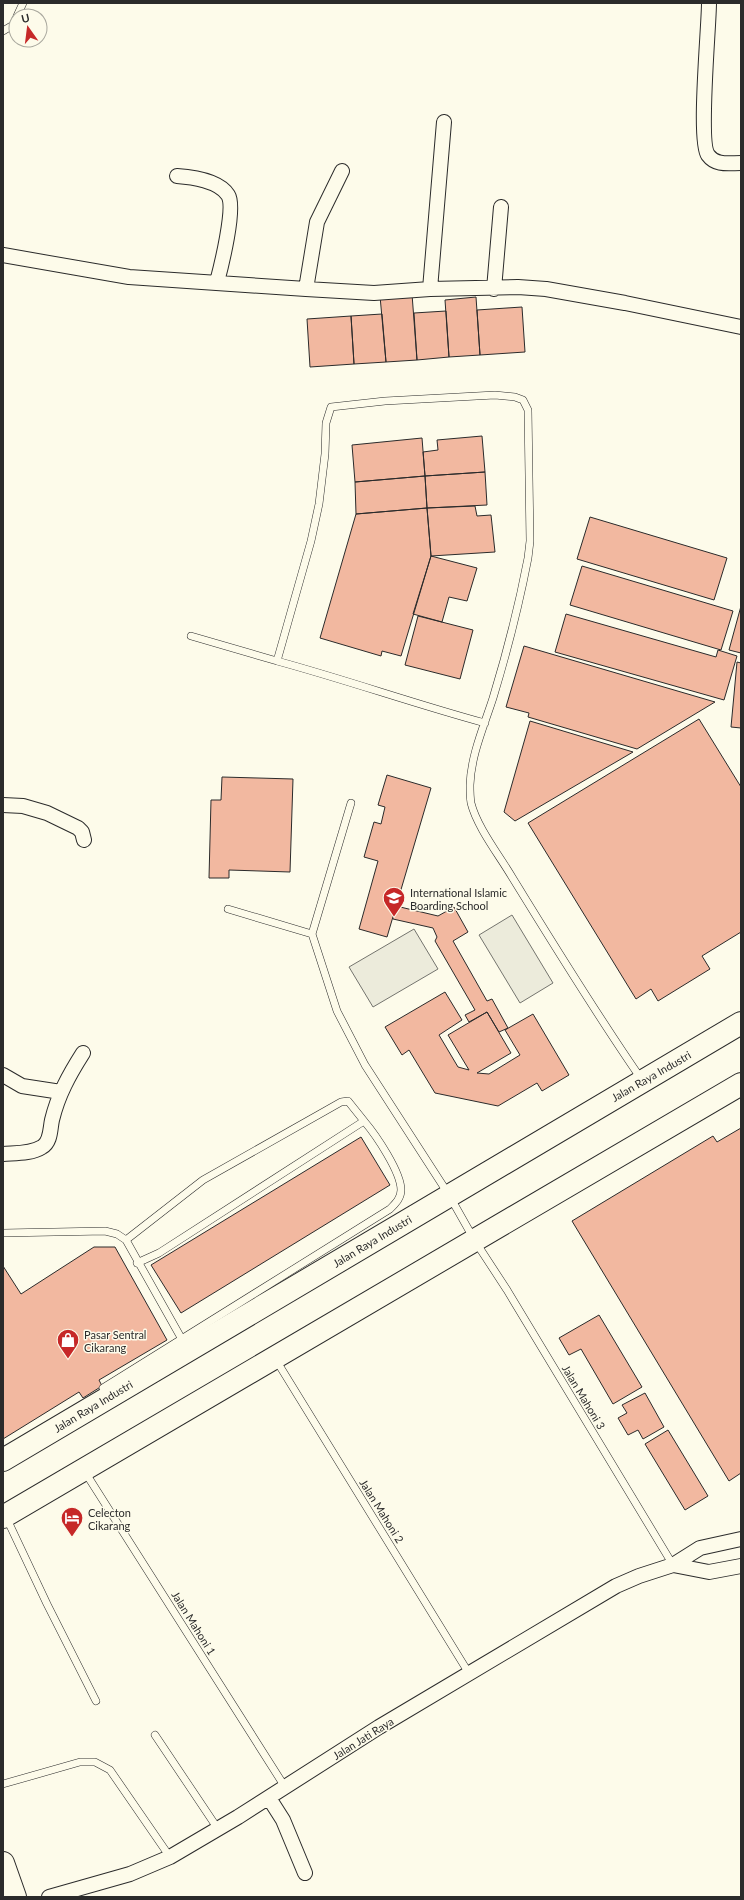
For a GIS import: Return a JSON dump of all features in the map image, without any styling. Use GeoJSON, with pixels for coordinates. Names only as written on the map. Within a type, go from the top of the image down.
{"type":"FeatureCollection","features":[{"type":"Feature","properties":{"kind":"main road","name":"Jalan Raya Industri"},"geometry":{"type":"LineString","coordinates":[[3,1460],[185,1345],[449,1195],[741,1023]]}},
{"type":"Feature","properties":{"kind":"main road"},"geometry":{"type":"LineString","coordinates":[[4,1516],[741,1084]]}},
{"type":"Feature","properties":{"kind":"main road"},"geometry":{"type":"LineString","coordinates":[[3,1863],[15,1897]]}},
{"type":"Feature","properties":{"kind":"street"},"geometry":{"type":"LineString","coordinates":[[708,3],[704,103],[705,150],[708,156],[718,163],[741,163]]}},
{"type":"Feature","properties":{"kind":"street"},"geometry":{"type":"LineString","coordinates":[[430,289],[444,122]]}},
{"type":"Feature","properties":{"kind":"street"},"geometry":{"type":"LineString","coordinates":[[306,289],[317,222],[342,171]]}},
{"type":"Feature","properties":{"kind":"street"},"geometry":{"type":"LineString","coordinates":[[177,176],[209,183],[224,190],[229,197],[228,231],[217,282]]}},
{"type":"Feature","properties":{"kind":"street"},"geometry":{"type":"LineString","coordinates":[[494,289],[501,207]]}},
{"type":"Feature","properties":{"kind":"street"},"geometry":{"type":"LineString","coordinates":[[3,255],[129,277],[306,289],[374,293],[430,289],[518,288],[553,290],[741,327]]}},
{"type":"Feature","properties":{"kind":"street"},"geometry":{"type":"LineString","coordinates":[[3,805],[23,806],[47,813],[78,828],[82,832],[84,840]]}},
{"type":"Feature","properties":{"kind":"street"},"geometry":{"type":"LineString","coordinates":[[3,1154],[34,1151],[43,1147],[48,1142],[56,1103],[68,1076],[83,1053]]}},
{"type":"Feature","properties":{"kind":"street"},"geometry":{"type":"LineString","coordinates":[[3,1075],[22,1086],[61,1092]]}},
{"type":"Feature","properties":{"kind":"street","name":"Jalan Jati Raya"},"geometry":{"type":"LineString","coordinates":[[49,1897],[130,1874],[170,1857],[269,1798],[374,1731],[470,1675],[616,1586],[639,1576],[673,1565],[700,1548],[741,1539]]}},
{"type":"Feature","properties":{"kind":"street","name":"Jalan Jati Raya"},"geometry":{"type":"LineString","coordinates":[[673,1565],[709,1572],[741,1566]]}},
{"type":"Feature","properties":{"kind":"street"},"geometry":{"type":"LineString","coordinates":[[269,1798],[283,1820],[305,1873]]}},
{"type":"Feature","properties":{"kind":"lane"},"geometry":{"type":"LineString","coordinates":[[277,661],[311,541],[325,454],[326,423],[331,407],[385,401],[495,395],[515,397],[523,400],[528,410],[530,541],[528,558],[507,650],[479,738],[470,776],[471,804],[482,827],[532,909],[615,1042],[642,1081]]}},
{"type":"Feature","properties":{"kind":"lane"},"geometry":{"type":"LineString","coordinates":[[191,636],[312,670],[427,707],[485,723]]}},
{"type":"Feature","properties":{"kind":"lane"},"geometry":{"type":"LineString","coordinates":[[228,909],[312,934],[350,803]]}},
{"type":"Feature","properties":{"kind":"lane","name":"Jalan Mahoni 3"},"geometry":{"type":"LineString","coordinates":[[312,934],[337,1011],[365,1065],[449,1195],[475,1241],[511,1297],[673,1565]]}},
{"type":"Feature","properties":{"kind":"lane"},"geometry":{"type":"LineString","coordinates":[[96,1393],[185,1345],[390,1209],[399,1200],[401,1190],[399,1178],[376,1136],[352,1104],[348,1101],[341,1102],[203,1180],[126,1240]]}},
{"type":"Feature","properties":{"kind":"lane"},"geometry":{"type":"LineString","coordinates":[[137,1263],[159,1253],[364,1121]]}},
{"type":"Feature","properties":{"kind":"lane"},"geometry":{"type":"LineString","coordinates":[[3,1233],[105,1231],[118,1234],[126,1240],[137,1263],[185,1345]]}},
{"type":"Feature","properties":{"kind":"lane","name":"Jalan Mahoni 2"},"geometry":{"type":"LineString","coordinates":[[275,1358],[470,1675]]}},
{"type":"Feature","properties":{"kind":"lane","name":"Jalan Mahoni 1"},"geometry":{"type":"LineString","coordinates":[[84,1470],[285,1787]]}},
{"type":"Feature","properties":{"kind":"lane"},"geometry":{"type":"LineString","coordinates":[[4,1516],[96,1701]]}},
{"type":"Feature","properties":{"kind":"lane"},"geometry":{"type":"LineString","coordinates":[[155,1735],[218,1829]]}},
{"type":"Feature","properties":{"kind":"lane"},"geometry":{"type":"LineString","coordinates":[[3,1784],[80,1762],[95,1762],[110,1770],[170,1857]]}},
{"type":"Feature","properties":{"kind":"shaded area"},"geometry":{"type":"Polygon","coordinates":[[[512,915],[553,983],[520,1003],[479,935],[512,915]]]}},
{"type":"Feature","properties":{"kind":"shaded area"},"geometry":{"type":"Polygon","coordinates":[[[414,929],[438,969],[373,1007],[349,967],[414,929]]]}},
{"type":"Feature","properties":{"kind":"building"},"geometry":{"type":"Polygon","coordinates":[[[412,294],[417,360],[386,362],[380,296],[412,294]]]}},
{"type":"Feature","properties":{"kind":"building"},"geometry":{"type":"Polygon","coordinates":[[[476,297],[480,355],[449,357],[445,300],[476,297]]]}},
{"type":"Feature","properties":{"kind":"building"},"geometry":{"type":"Polygon","coordinates":[[[522,307],[525,352],[480,355],[477,310],[522,307]]]}},
{"type":"Feature","properties":{"kind":"building"},"geometry":{"type":"Polygon","coordinates":[[[446,311],[449,357],[417,360],[414,313],[446,311]]]}},
{"type":"Feature","properties":{"kind":"building"},"geometry":{"type":"Polygon","coordinates":[[[382,314],[386,362],[354,364],[351,316],[382,314]]]}},
{"type":"Feature","properties":{"kind":"building"},"geometry":{"type":"Polygon","coordinates":[[[351,316],[354,364],[310,367],[307,319],[351,316]]]}},
{"type":"Feature","properties":{"kind":"building"},"geometry":{"type":"Polygon","coordinates":[[[482,436],[485,472],[425,476],[423,452],[438,450],[437,440],[482,436]]]}},
{"type":"Feature","properties":{"kind":"building"},"geometry":{"type":"Polygon","coordinates":[[[422,438],[425,476],[355,482],[352,445],[422,438]]]}},
{"type":"Feature","properties":{"kind":"building"},"geometry":{"type":"Polygon","coordinates":[[[485,472],[487,505],[427,508],[425,476],[485,472]]]}},
{"type":"Feature","properties":{"kind":"building"},"geometry":{"type":"Polygon","coordinates":[[[425,476],[427,508],[356,514],[355,482],[425,476]]]}},
{"type":"Feature","properties":{"kind":"building"},"geometry":{"type":"Polygon","coordinates":[[[475,506],[477,516],[491,515],[495,552],[431,556],[427,508],[475,506]]]}},
{"type":"Feature","properties":{"kind":"building"},"geometry":{"type":"Polygon","coordinates":[[[427,508],[431,556],[401,656],[382,651],[381,656],[320,638],[356,514],[427,508]]]}},
{"type":"Feature","properties":{"kind":"building"},"geometry":{"type":"Polygon","coordinates":[[[590,517],[727,558],[714,600],[577,559],[590,517]]]}},
{"type":"Feature","properties":{"kind":"building"},"geometry":{"type":"Polygon","coordinates":[[[431,556],[477,568],[467,601],[449,597],[442,622],[413,614],[431,556]]]}},
{"type":"Feature","properties":{"kind":"building"},"geometry":{"type":"Polygon","coordinates":[[[582,566],[733,611],[721,650],[570,605],[582,566]]]}},
{"type":"Feature","properties":{"kind":"building"},"geometry":{"type":"Polygon","coordinates":[[[741,606],[741,653],[729,650],[741,606]]]}},
{"type":"Feature","properties":{"kind":"building"},"geometry":{"type":"Polygon","coordinates":[[[566,614],[716,657],[718,650],[737,656],[724,700],[555,652],[566,614]]]}},
{"type":"Feature","properties":{"kind":"building"},"geometry":{"type":"Polygon","coordinates":[[[418,616],[473,630],[460,679],[405,665],[418,616]]]}},
{"type":"Feature","properties":{"kind":"building"},"geometry":{"type":"Polygon","coordinates":[[[524,646],[715,702],[637,749],[528,717],[529,713],[506,707],[524,646]]]}},
{"type":"Feature","properties":{"kind":"building"},"geometry":{"type":"Polygon","coordinates":[[[737,662],[741,663],[741,728],[731,727],[737,662]]]}},
{"type":"Feature","properties":{"kind":"building"},"geometry":{"type":"Polygon","coordinates":[[[699,719],[741,787],[741,932],[702,956],[710,969],[658,1001],[651,989],[636,999],[528,823],[699,719]]]}},
{"type":"Feature","properties":{"kind":"building"},"geometry":{"type":"Polygon","coordinates":[[[530,721],[633,752],[515,821],[504,812],[530,721]]]}},
{"type":"Feature","properties":{"kind":"building"},"geometry":{"type":"Polygon","coordinates":[[[387,775],[431,788],[387,937],[359,929],[378,861],[364,857],[374,822],[381,824],[385,807],[378,805],[387,775]]]}},
{"type":"Feature","properties":{"kind":"building"},"geometry":{"type":"Polygon","coordinates":[[[222,777],[293,779],[290,872],[229,870],[229,878],[209,878],[211,800],[221,800],[222,777]]]}},
{"type":"Feature","properties":{"kind":"building"},"geometry":{"type":"Polygon","coordinates":[[[396,906],[438,916],[454,907],[468,932],[453,941],[487,1001],[492,999],[508,1028],[499,1032],[487,1012],[469,1022],[465,1015],[475,1010],[435,941],[437,937],[433,928],[393,919],[396,906]]]}},
{"type":"Feature","properties":{"kind":"building"},"geometry":{"type":"Polygon","coordinates":[[[445,992],[462,1020],[439,1035],[458,1067],[469,1070],[448,1035],[487,1012],[511,1053],[477,1073],[489,1074],[520,1055],[505,1030],[533,1014],[569,1075],[542,1091],[537,1083],[498,1106],[435,1093],[409,1050],[402,1055],[385,1027],[445,992]]]}},
{"type":"Feature","properties":{"kind":"building"},"geometry":{"type":"Polygon","coordinates":[[[741,1128],[741,1473],[729,1481],[572,1221],[713,1136],[717,1142],[741,1128]]]}},
{"type":"Feature","properties":{"kind":"building"},"geometry":{"type":"Polygon","coordinates":[[[361,1137],[390,1185],[181,1313],[151,1265],[361,1137]]]}},
{"type":"Feature","properties":{"kind":"building","name":"Pasar Sentral Cikarang"},"geometry":{"type":"Polygon","coordinates":[[[94,1247],[115,1247],[167,1340],[99,1380],[102,1386],[83,1398],[79,1392],[3,1439],[3,1266],[21,1294],[94,1247]]]}},
{"type":"Feature","properties":{"kind":"building"},"geometry":{"type":"Polygon","coordinates":[[[599,1315],[642,1387],[613,1404],[581,1349],[569,1355],[559,1338],[599,1315]]]}},
{"type":"Feature","properties":{"kind":"building"},"geometry":{"type":"Polygon","coordinates":[[[645,1393],[664,1427],[643,1439],[638,1430],[628,1435],[618,1418],[627,1413],[622,1405],[645,1393]]]}},
{"type":"Feature","properties":{"kind":"building"},"geometry":{"type":"Polygon","coordinates":[[[668,1430],[708,1496],[685,1510],[645,1444],[668,1430]]]}},
{"type":"Feature","properties":{"kind":"place","name":"International Islamic Boarding School"},"geometry":{"type":"Point","coordinates":[394,918]}},
{"type":"Feature","properties":{"kind":"place","name":"Pasar Sentral Cikarang"},"geometry":{"type":"Point","coordinates":[68,1360]}},
{"type":"Feature","properties":{"kind":"place","name":"Celecton Cikarang"},"geometry":{"type":"Point","coordinates":[72,1538]}}]}
